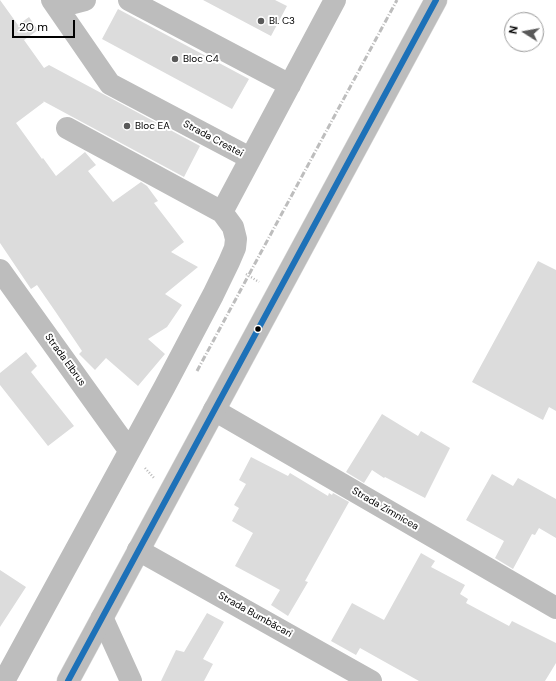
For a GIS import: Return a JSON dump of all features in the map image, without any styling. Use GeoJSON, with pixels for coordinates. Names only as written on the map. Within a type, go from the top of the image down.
{"type":"FeatureCollection","features":[{"type":"Feature","properties":{"kind":"street","name":"Strada Crestei"},"geometry":{"type":"LineString","coordinates":[[85,0],[55,4],[110,84],[250,158]]}},
{"type":"Feature","properties":{"kind":"street"},"geometry":{"type":"LineString","coordinates":[[129,0],[290,85]]}},
{"type":"Feature","properties":{"kind":"street"},"geometry":{"type":"LineString","coordinates":[[68,681],[436,0]]}},
{"type":"Feature","properties":{"kind":"street"},"geometry":{"type":"LineString","coordinates":[[222,212],[290,85],[331,2]]}},
{"type":"Feature","properties":{"kind":"street"},"geometry":{"type":"LineString","coordinates":[[4,681],[214,295],[235,248],[236,238],[233,227],[222,212],[67,128]]}},
{"type":"Feature","properties":{"kind":"street","name":"Strada Elbrus"},"geometry":{"type":"LineString","coordinates":[[0,270],[129,450]]}},
{"type":"Feature","properties":{"kind":"street","name":"Strada Zimnicea"},"geometry":{"type":"LineString","coordinates":[[214,410],[556,608]]}},
{"type":"Feature","properties":{"kind":"street","name":"Strada Bumbăcari"},"geometry":{"type":"LineString","coordinates":[[138,550],[371,681]]}},
{"type":"Feature","properties":{"kind":"street"},"geometry":{"type":"LineString","coordinates":[[102,617],[131,681]]}},
{"type":"Feature","properties":{"kind":"path"},"geometry":{"type":"LineString","coordinates":[[229,262],[277,294]]}},
{"type":"Feature","properties":{"kind":"path"},"geometry":{"type":"LineString","coordinates":[[129,450],[168,495]]}},
{"type":"Feature","properties":{"kind":"building"},"geometry":{"type":"Polygon","coordinates":[[[0,0],[18,25],[29,17],[38,30],[24,40],[44,68],[49,65],[200,146],[184,177],[43,101],[44,102],[16,123],[56,176],[85,152],[96,165],[88,171],[113,202],[141,182],[147,186],[158,201],[154,203],[184,242],[171,252],[198,267],[165,294],[182,305],[167,327],[148,339],[165,354],[138,386],[106,358],[95,370],[79,354],[82,351],[37,285],[31,289],[0,243],[0,0]]]}},
{"type":"Feature","properties":{"kind":"building","name":"Bl. C3"},"geometry":{"type":"Polygon","coordinates":[[[203,0],[275,0],[287,6],[271,36],[203,0]]]}},
{"type":"Feature","properties":{"kind":"building","name":"Bloc C4"},"geometry":{"type":"Polygon","coordinates":[[[118,9],[249,79],[232,109],[102,39],[118,9]]]}},
{"type":"Feature","properties":{"kind":"building"},"geometry":{"type":"Polygon","coordinates":[[[538,261],[556,270],[556,411],[549,407],[543,420],[472,382],[538,261]]]}},
{"type":"Feature","properties":{"kind":"building"},"geometry":{"type":"Polygon","coordinates":[[[26,352],[37,366],[31,372],[74,426],[48,446],[0,385],[0,373],[26,352]]]}},
{"type":"Feature","properties":{"kind":"building"},"geometry":{"type":"Polygon","coordinates":[[[382,414],[418,436],[421,431],[450,448],[425,498],[385,477],[384,478],[372,470],[364,483],[346,472],[382,414]]]}},
{"type":"Feature","properties":{"kind":"building"},"geometry":{"type":"Polygon","coordinates":[[[251,457],[288,476],[290,473],[328,496],[329,493],[332,495],[333,493],[349,502],[305,581],[308,582],[288,616],[271,605],[280,590],[235,566],[253,533],[232,521],[239,508],[234,505],[246,484],[239,480],[251,457]]]}},
{"type":"Feature","properties":{"kind":"building"},"geometry":{"type":"Polygon","coordinates":[[[492,474],[513,486],[518,478],[556,499],[556,538],[539,528],[535,535],[532,534],[513,569],[495,558],[504,541],[466,520],[492,474]]]}},
{"type":"Feature","properties":{"kind":"building"},"geometry":{"type":"Polygon","coordinates":[[[421,553],[435,561],[431,567],[465,585],[460,594],[468,599],[466,603],[509,626],[512,621],[556,643],[556,663],[545,681],[419,681],[360,648],[356,655],[331,641],[352,603],[384,620],[421,553]]]}},
{"type":"Feature","properties":{"kind":"building"},"geometry":{"type":"Polygon","coordinates":[[[0,570],[26,587],[0,627],[0,570]]]}},
{"type":"Feature","properties":{"kind":"building"},"geometry":{"type":"Polygon","coordinates":[[[207,613],[224,622],[203,659],[213,664],[204,681],[161,681],[176,650],[184,652],[207,613]]]}},
{"type":"Feature","properties":{"kind":"railway"},"geometry":{"type":"LineString","coordinates":[[197,371],[397,0]]}},
{"type":"Feature","properties":{"kind":"transit line"},"geometry":{"type":"LineString","coordinates":[[68,681],[436,0]]}},
{"type":"Feature","properties":{"kind":"place","name":"Bl. C3"},"geometry":{"type":"Point","coordinates":[261,21]}},
{"type":"Feature","properties":{"kind":"place","name":"Bloc C4"},"geometry":{"type":"Point","coordinates":[175,59]}},
{"type":"Feature","properties":{"kind":"place","name":"Bloc EA"},"geometry":{"type":"Point","coordinates":[127,126]}}]}
